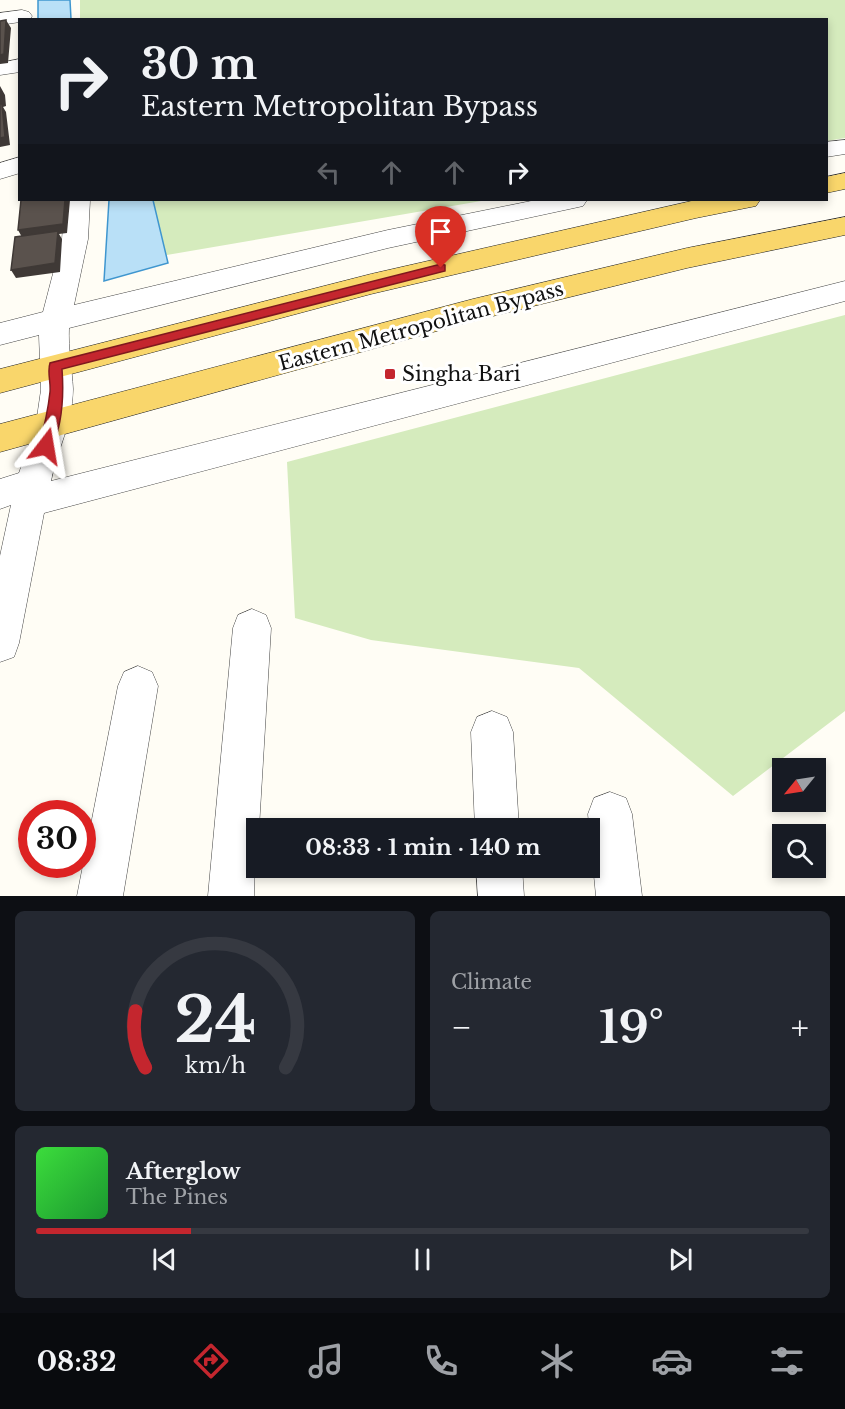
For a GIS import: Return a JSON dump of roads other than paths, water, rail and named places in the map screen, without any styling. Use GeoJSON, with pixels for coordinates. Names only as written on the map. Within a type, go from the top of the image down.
{"type":"FeatureCollection","features":[{"type":"Feature","properties":{"kind":"main road"},"geometry":{"type":"LineString","coordinates":[[828,184],[845,181]]}},
{"type":"Feature","properties":{"kind":"main road"},"geometry":{"type":"LineString","coordinates":[[0,381],[371,284],[696,209],[741,201]]}},
{"type":"Feature","properties":{"kind":"main road","name":"Eastern Metropolitan Bypass"},"geometry":{"type":"LineString","coordinates":[[0,438],[484,308],[687,258],[845,226]]}},
{"type":"Feature","properties":{"kind":"street"},"geometry":{"type":"LineString","coordinates":[[0,19],[22,12]]}},
{"type":"Feature","properties":{"kind":"street"},"geometry":{"type":"LineString","coordinates":[[0,69],[18,65]]}},
{"type":"Feature","properties":{"kind":"street"},"geometry":{"type":"LineString","coordinates":[[828,150],[845,147]]}},
{"type":"Feature","properties":{"kind":"street"},"geometry":{"type":"LineString","coordinates":[[0,171],[18,166]]}},
{"type":"Feature","properties":{"kind":"street"},"geometry":{"type":"LineString","coordinates":[[0,643],[21,493],[52,424],[57,390],[56,320],[75,239],[77,201]]}},
{"type":"Feature","properties":{"kind":"street"},"geometry":{"type":"LineString","coordinates":[[0,334],[388,239],[569,201]]}},
{"type":"Feature","properties":{"kind":"street"},"geometry":{"type":"LineString","coordinates":[[21,493],[845,291]]}},
{"type":"Feature","properties":{"kind":"street"},"geometry":{"type":"LineString","coordinates":[[231,896],[252,628]]}},
{"type":"Feature","properties":{"kind":"street"},"geometry":{"type":"LineString","coordinates":[[100,896],[138,686]]}},
{"type":"Feature","properties":{"kind":"street"},"geometry":{"type":"LineString","coordinates":[[492,732],[496,818]]}},
{"type":"Feature","properties":{"kind":"street"},"geometry":{"type":"LineString","coordinates":[[610,814],[620,896]]}},
{"type":"Feature","properties":{"kind":"street"},"geometry":{"type":"LineString","coordinates":[[500,878],[501,896]]}},
{"type":"Feature","properties":{"kind":"water"},"geometry":{"type":"Polygon","coordinates":[[[38,0],[70,0],[71,18],[38,18],[38,0]]]}},
{"type":"Feature","properties":{"kind":"water"},"geometry":{"type":"Polygon","coordinates":[[[109,201],[153,201],[168,263],[104,281],[109,201]]]}},
{"type":"Feature","properties":{"kind":"place","name":"Singha Bari"},"geometry":{"type":"Point","coordinates":[390,374]}}]}
